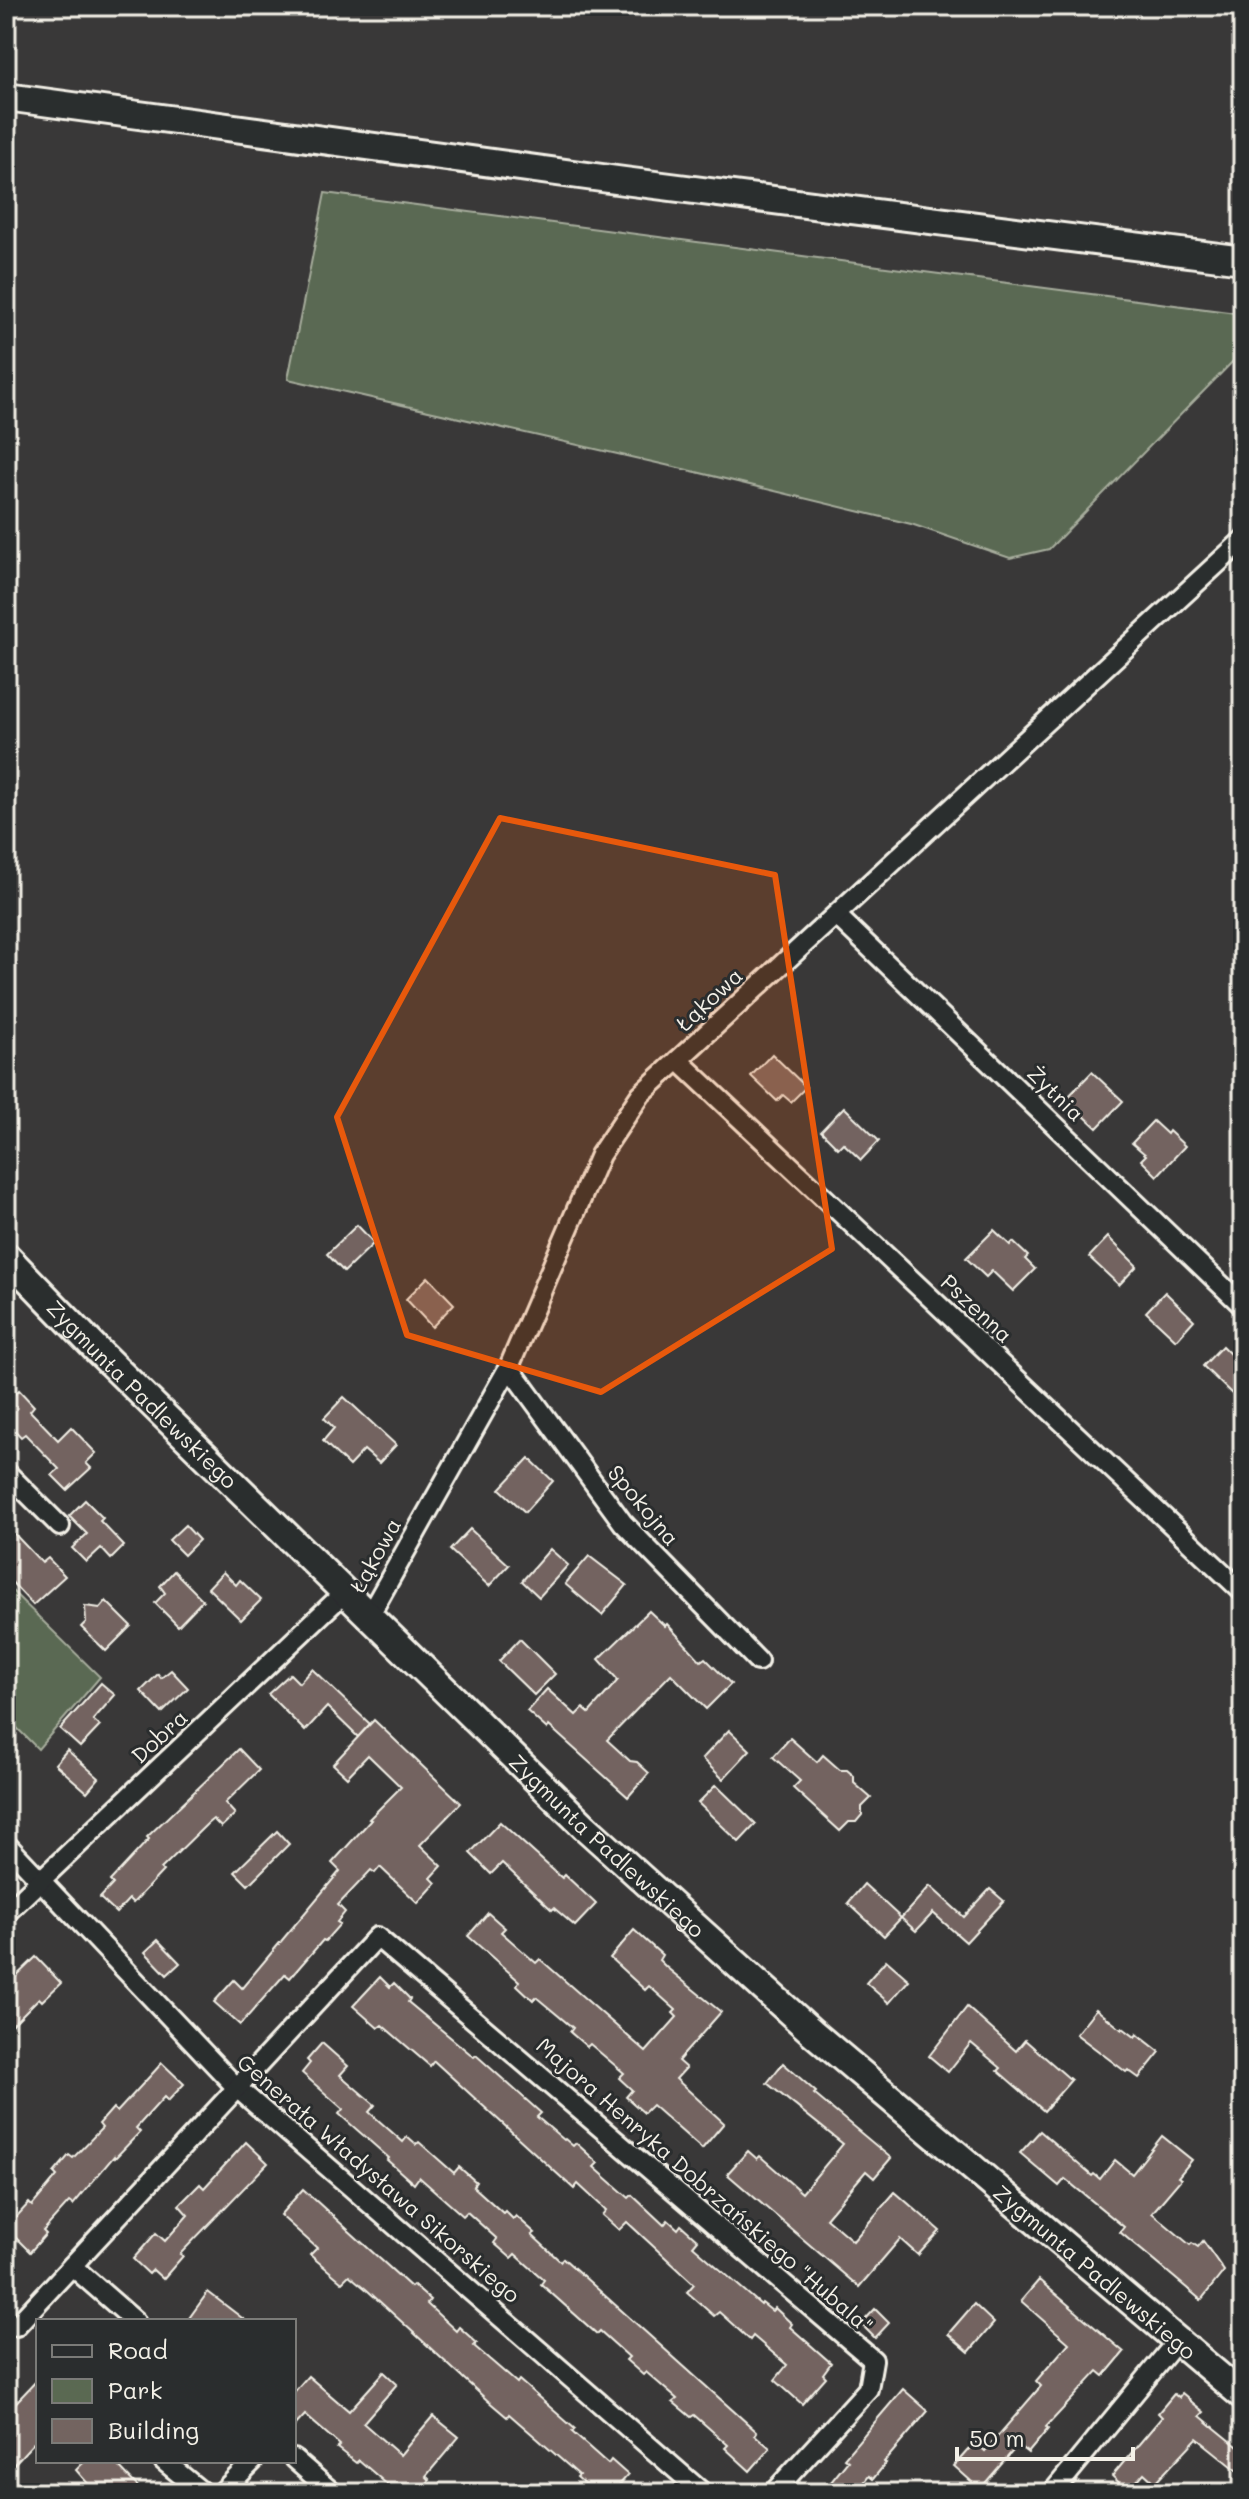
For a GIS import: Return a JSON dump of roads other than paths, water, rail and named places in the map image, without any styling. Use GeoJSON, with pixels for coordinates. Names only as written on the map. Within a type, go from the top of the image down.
{"type":"FeatureCollection","features":[{"type":"Feature","properties":{"kind":"street"},"geometry":{"type":"LineString","coordinates":[[6,97],[640,183],[1243,260]]}},
{"type":"Feature","properties":{"kind":"street","name":"Łąkowa"},"geometry":{"type":"LineString","coordinates":[[369,1616],[509,1367],[600,1155],[641,1094],[1243,540]]}},
{"type":"Feature","properties":{"kind":"street","name":"Żytnia"},"geometry":{"type":"LineString","coordinates":[[836,915],[1243,1306]]}},
{"type":"Feature","properties":{"kind":"street","name":"Pszenna"},"geometry":{"type":"LineString","coordinates":[[678,1060],[1243,1592]]}},
{"type":"Feature","properties":{"kind":"street","name":"Zygmunta Padlewskiego"},"geometry":{"type":"LineString","coordinates":[[6,1256],[98,1351],[585,1827],[812,2032],[1243,2396]]}},
{"type":"Feature","properties":{"kind":"street","name":"Spokojna"},"geometry":{"type":"LineString","coordinates":[[509,1367],[623,1523],[758,1661]]}},
{"type":"Feature","properties":{"kind":"street"},"geometry":{"type":"LineString","coordinates":[[6,1472],[60,1526]]}},
{"type":"Feature","properties":{"kind":"street","name":"Dobra"},"geometry":{"type":"LineString","coordinates":[[6,1913],[344,1593]]}},
{"type":"Feature","properties":{"kind":"street","name":"Generała Władysława Sikorskiego"},"geometry":{"type":"LineString","coordinates":[[6,1844],[237,2088],[703,2493]]}},
{"type":"Feature","properties":{"kind":"street","name":"Majora Henryka Dobrzańskiego \"Hubala\""},"geometry":{"type":"LineString","coordinates":[[237,2088],[377,1937],[873,2360],[868,2389],[773,2493]]}},
{"type":"Feature","properties":{"kind":"street"},"geometry":{"type":"LineString","coordinates":[[16,2326],[237,2088]]}},
{"type":"Feature","properties":{"kind":"street"},"geometry":{"type":"LineString","coordinates":[[72,2266],[133,2319]]}},
{"type":"Feature","properties":{"kind":"street"},"geometry":{"type":"LineString","coordinates":[[1052,2493],[1177,2341]]}},
{"type":"Feature","properties":{"kind":"street"},"geometry":{"type":"LineString","coordinates":[[296,2461],[333,2493]]}},
{"type":"Feature","properties":{"kind":"street"},"geometry":{"type":"LineString","coordinates":[[166,2463],[203,2493]]}},
{"type":"Feature","properties":{"kind":"street"},"geometry":{"type":"LineString","coordinates":[[221,2493],[251,2463]]}}]}
